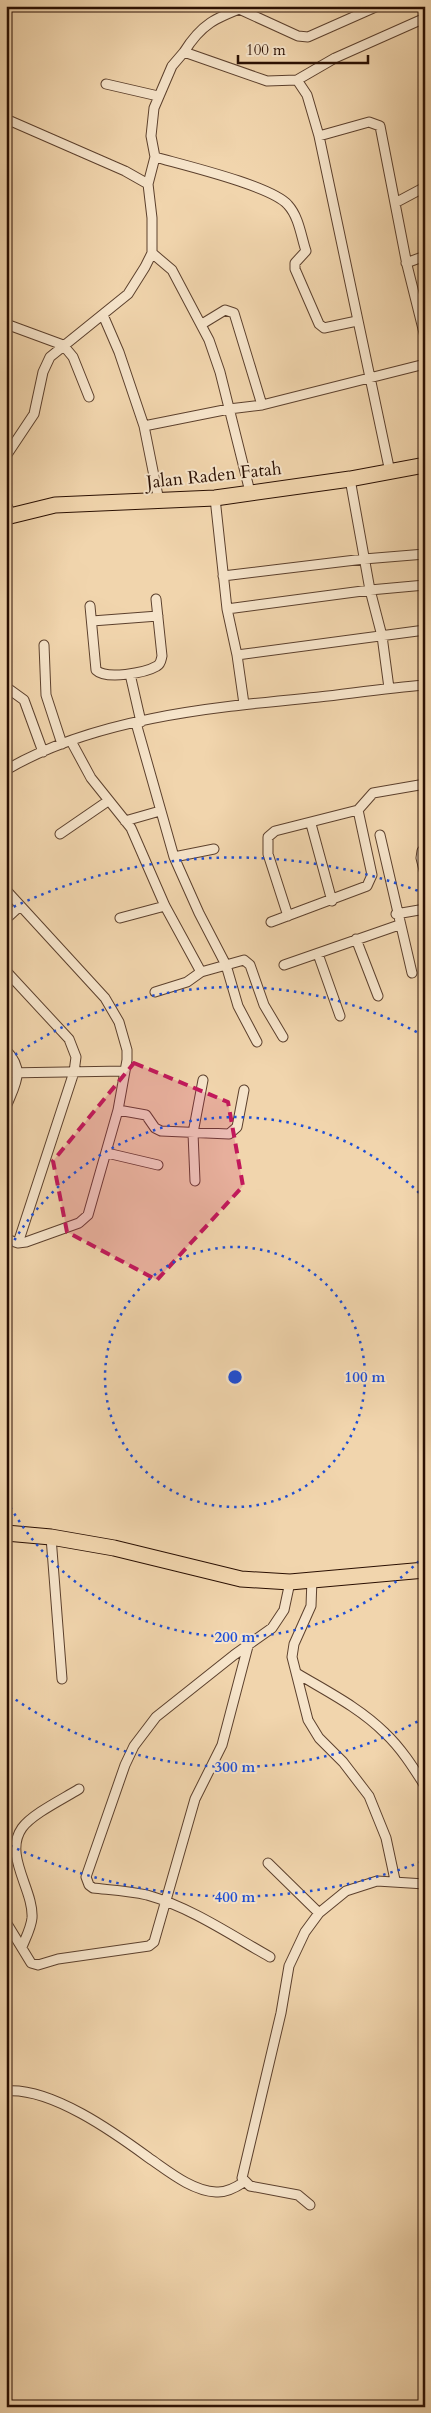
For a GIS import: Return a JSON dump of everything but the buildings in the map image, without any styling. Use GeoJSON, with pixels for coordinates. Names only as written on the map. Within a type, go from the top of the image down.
{"type":"FeatureCollection","features":[{"type":"Feature","properties":{"kind":"highway","name":"Jalan Raden Fatah"},"geometry":{"type":"LineString","coordinates":[[8,512],[55,505],[214,498],[350,479],[425,465]]}},
{"type":"Feature","properties":{"kind":"highway"},"geometry":{"type":"LineString","coordinates":[[6,1533],[51,1537],[122,1549],[240,1579],[290,1582],[425,1570]]}},
{"type":"Feature","properties":{"kind":"street"},"geometry":{"type":"LineString","coordinates":[[6,456],[34,414],[50,356],[103,315],[135,286],[152,253],[152,218],[148,184],[155,157],[151,136],[152,122],[158,96],[172,66],[184,52],[194,35],[207,23],[238,8],[298,36],[308,37],[378,6]]}},
{"type":"Feature","properties":{"kind":"street"},"geometry":{"type":"LineString","coordinates":[[184,52],[268,81],[297,80],[334,58],[425,18]]}},
{"type":"Feature","properties":{"kind":"street"},"geometry":{"type":"LineString","coordinates":[[297,80],[307,96],[319,136],[368,377],[390,472]]}},
{"type":"Feature","properties":{"kind":"street"},"geometry":{"type":"LineString","coordinates":[[106,84],[158,96]]}},
{"type":"Feature","properties":{"kind":"street"},"geometry":{"type":"LineString","coordinates":[[6,119],[125,171],[148,184]]}},
{"type":"Feature","properties":{"kind":"street"},"geometry":{"type":"LineString","coordinates":[[319,136],[369,122],[380,126],[406,263],[425,337]]}},
{"type":"Feature","properties":{"kind":"street"},"geometry":{"type":"LineString","coordinates":[[155,157],[272,194],[287,203],[294,213],[306,251],[295,263],[295,269],[319,324],[324,328],[357,321]]}},
{"type":"Feature","properties":{"kind":"street"},"geometry":{"type":"LineString","coordinates":[[395,203],[425,187]]}},
{"type":"Feature","properties":{"kind":"street"},"geometry":{"type":"LineString","coordinates":[[152,253],[172,270],[202,324],[220,372],[250,492]]}},
{"type":"Feature","properties":{"kind":"street"},"geometry":{"type":"LineString","coordinates":[[406,263],[425,256]]}},
{"type":"Feature","properties":{"kind":"street"},"geometry":{"type":"LineString","coordinates":[[202,324],[225,310],[234,313],[262,405]]}},
{"type":"Feature","properties":{"kind":"street"},"geometry":{"type":"LineString","coordinates":[[103,315],[119,352],[144,426],[159,501]]}},
{"type":"Feature","properties":{"kind":"street"},"geometry":{"type":"LineString","coordinates":[[6,324],[63,345],[72,358],[89,397]]}},
{"type":"Feature","properties":{"kind":"street"},"geometry":{"type":"LineString","coordinates":[[144,426],[229,408],[262,405],[425,364]]}},
{"type":"Feature","properties":{"kind":"street"},"geometry":{"type":"LineString","coordinates":[[350,479],[370,590],[382,636],[390,688]]}},
{"type":"Feature","properties":{"kind":"street"},"geometry":{"type":"LineString","coordinates":[[214,498],[227,609],[237,655],[244,704]]}},
{"type":"Feature","properties":{"kind":"street"},"geometry":{"type":"LineString","coordinates":[[223,576],[364,558],[425,554]]}},
{"type":"Feature","properties":{"kind":"street"},"geometry":{"type":"LineString","coordinates":[[227,609],[370,590],[425,585]]}},
{"type":"Feature","properties":{"kind":"street"},"geometry":{"type":"LineString","coordinates":[[90,606],[96,670],[107,676],[130,674],[157,666],[160,662],[162,656],[156,598]]}},
{"type":"Feature","properties":{"kind":"street"},"geometry":{"type":"LineString","coordinates":[[92,622],[158,616]]}},
{"type":"Feature","properties":{"kind":"street"},"geometry":{"type":"LineString","coordinates":[[237,655],[425,630]]}},
{"type":"Feature","properties":{"kind":"street"},"geometry":{"type":"LineString","coordinates":[[44,645],[46,695],[66,742],[136,837],[165,906],[201,972]]}},
{"type":"Feature","properties":{"kind":"street"},"geometry":{"type":"LineString","coordinates":[[130,674],[160,811],[174,857],[199,913],[226,965],[238,1006],[257,1042]]}},
{"type":"Feature","properties":{"kind":"street"},"geometry":{"type":"LineString","coordinates":[[6,770],[66,742],[139,722],[244,704],[425,685]]}},
{"type":"Feature","properties":{"kind":"street"},"geometry":{"type":"LineString","coordinates":[[6,687],[24,700],[43,752]]}},
{"type":"Feature","properties":{"kind":"street"},"geometry":{"type":"LineString","coordinates":[[288,916],[267,842],[268,838],[276,831],[311,824],[358,810],[373,793],[425,784]]}},
{"type":"Feature","properties":{"kind":"street"},"geometry":{"type":"LineString","coordinates":[[60,834],[108,801]]}},
{"type":"Feature","properties":{"kind":"street"},"geometry":{"type":"LineString","coordinates":[[271,922],[363,889],[371,880],[358,810]]}},
{"type":"Feature","properties":{"kind":"street"},"geometry":{"type":"LineString","coordinates":[[125,821],[160,811]]}},
{"type":"Feature","properties":{"kind":"street"},"geometry":{"type":"LineString","coordinates":[[311,824],[332,900]]}},
{"type":"Feature","properties":{"kind":"street"},"geometry":{"type":"LineString","coordinates":[[380,835],[396,914],[412,973]]}},
{"type":"Feature","properties":{"kind":"street"},"geometry":{"type":"LineString","coordinates":[[425,848],[422,851],[421,858],[425,874]]}},
{"type":"Feature","properties":{"kind":"street"},"geometry":{"type":"LineString","coordinates":[[174,857],[214,849]]}},
{"type":"Feature","properties":{"kind":"street"},"geometry":{"type":"LineString","coordinates":[[6,890],[105,998],[124,1038],[127,1060],[118,1110],[107,1153],[90,1210],[84,1220],[34,1240],[18,1243],[6,1239]]}},
{"type":"Feature","properties":{"kind":"street"},"geometry":{"type":"LineString","coordinates":[[6,919],[20,906]]}},
{"type":"Feature","properties":{"kind":"street"},"geometry":{"type":"LineString","coordinates":[[120,918],[165,906]]}},
{"type":"Feature","properties":{"kind":"street"},"geometry":{"type":"LineString","coordinates":[[396,914],[425,909]]}},
{"type":"Feature","properties":{"kind":"street"},"geometry":{"type":"LineString","coordinates":[[284,965],[399,925]]}},
{"type":"Feature","properties":{"kind":"street"},"geometry":{"type":"LineString","coordinates":[[356,939],[378,996]]}},
{"type":"Feature","properties":{"kind":"street"},"geometry":{"type":"LineString","coordinates":[[318,954],[340,1016]]}},
{"type":"Feature","properties":{"kind":"street"},"geometry":{"type":"LineString","coordinates":[[155,992],[187,982],[201,972],[240,960],[247,962],[264,1005],[283,1038]]}},
{"type":"Feature","properties":{"kind":"street"},"geometry":{"type":"LineString","coordinates":[[6,971],[69,1038],[76,1057],[74,1072],[18,1243]]}},
{"type":"Feature","properties":{"kind":"street"},"geometry":{"type":"LineString","coordinates":[[6,1050],[15,1061],[19,1073],[6,1107]]}},
{"type":"Feature","properties":{"kind":"street"},"geometry":{"type":"LineString","coordinates":[[6,1073],[125,1071]]}},
{"type":"Feature","properties":{"kind":"street"},"geometry":{"type":"LineString","coordinates":[[195,1181],[193,1133],[203,1080]]}},
{"type":"Feature","properties":{"kind":"street"},"geometry":{"type":"LineString","coordinates":[[118,1110],[146,1115],[154,1128],[161,1131],[232,1133],[237,1127],[244,1090]]}},
{"type":"Feature","properties":{"kind":"street"},"geometry":{"type":"LineString","coordinates":[[107,1153],[158,1165]]}},
{"type":"Feature","properties":{"kind":"street"},"geometry":{"type":"LineString","coordinates":[[51,1537],[62,1679]]}},
{"type":"Feature","properties":{"kind":"street"},"geometry":{"type":"LineString","coordinates":[[312,1579],[311,1606],[292,1652],[312,1728],[318,1738],[352,1772],[369,1796],[379,1817],[395,1880]]}},
{"type":"Feature","properties":{"kind":"street"},"geometry":{"type":"LineString","coordinates":[[270,1957],[218,1927],[164,1901],[132,1892],[93,1888],[87,1882],[87,1870],[125,1765],[146,1728],[156,1717],[278,1623],[286,1603],[290,1582]]}},
{"type":"Feature","properties":{"kind":"street"},"geometry":{"type":"LineString","coordinates":[[6,1922],[31,1962],[38,1966],[58,1959],[149,1946],[155,1939],[164,1901],[195,1799],[222,1745],[248,1646]]}},
{"type":"Feature","properties":{"kind":"street"},"geometry":{"type":"LineString","coordinates":[[298,1674],[347,1703],[385,1733],[405,1756],[425,1786]]}},
{"type":"Feature","properties":{"kind":"street"},"geometry":{"type":"LineString","coordinates":[[22,1947],[32,1917],[19,1864],[17,1846],[19,1833],[30,1821],[79,1789]]}},
{"type":"Feature","properties":{"kind":"street"},"geometry":{"type":"LineString","coordinates":[[268,1863],[319,1913]]}},
{"type":"Feature","properties":{"kind":"street"},"geometry":{"type":"LineString","coordinates":[[310,2205],[298,2195],[250,2186],[242,2178],[281,2013],[289,1966],[306,1932],[319,1913],[346,1891],[377,1881],[395,1880],[425,1884]]}},
{"type":"Feature","properties":{"kind":"street"},"geometry":{"type":"LineString","coordinates":[[6,2092],[46,2099],[84,2115],[111,2130],[167,2171],[207,2191],[226,2191],[244,2182]]}},
{"type":"Feature","properties":{"kind":"highlighted area"},"geometry":{"type":"Polygon","coordinates":[[[134,1063],[228,1102],[243,1186],[157,1280],[67,1232],[53,1161],[134,1063]]]}}]}
